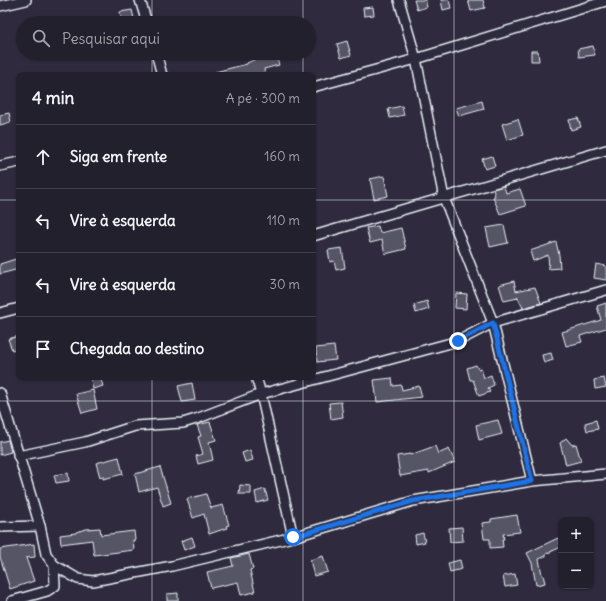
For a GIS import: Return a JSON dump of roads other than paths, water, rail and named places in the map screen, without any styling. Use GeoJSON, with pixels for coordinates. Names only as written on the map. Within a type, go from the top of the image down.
{"type":"FeatureCollection","features":[{"type":"Feature","properties":{"kind":"street"},"geometry":{"type":"LineString","coordinates":[[0,6],[26,0]]}},
{"type":"Feature","properties":{"kind":"street"},"geometry":{"type":"LineString","coordinates":[[140,0],[145,16]]}},
{"type":"Feature","properties":{"kind":"street"},"geometry":{"type":"LineString","coordinates":[[399,0],[416,59],[444,198],[493,323],[532,481]]}},
{"type":"Feature","properties":{"kind":"street"},"geometry":{"type":"LineString","coordinates":[[316,87],[416,59],[606,1]]}},
{"type":"Feature","properties":{"kind":"street"},"geometry":{"type":"LineString","coordinates":[[158,60],[161,72]]}},
{"type":"Feature","properties":{"kind":"street"},"geometry":{"type":"LineString","coordinates":[[316,235],[606,150]]}},
{"type":"Feature","properties":{"kind":"street"},"geometry":{"type":"LineString","coordinates":[[0,166],[16,163]]}},
{"type":"Feature","properties":{"kind":"street"},"geometry":{"type":"LineString","coordinates":[[316,379],[458,341],[493,323],[606,290]]}},
{"type":"Feature","properties":{"kind":"street"},"geometry":{"type":"LineString","coordinates":[[0,313],[16,309]]}},
{"type":"Feature","properties":{"kind":"street"},"geometry":{"type":"LineString","coordinates":[[257,380],[293,537]]}},
{"type":"Feature","properties":{"kind":"street"},"geometry":{"type":"LineString","coordinates":[[18,456],[85,442],[135,426],[183,423],[261,394],[313,380]]}},
{"type":"Feature","properties":{"kind":"street"},"geometry":{"type":"LineString","coordinates":[[0,393],[40,526],[46,554],[54,565],[78,579],[93,581],[172,566],[293,537],[413,501],[532,481],[606,474]]}},
{"type":"Feature","properties":{"kind":"street"},"geometry":{"type":"LineString","coordinates":[[0,527],[40,526]]}},
{"type":"Feature","properties":{"kind":"street"},"geometry":{"type":"LineString","coordinates":[[12,601],[47,591],[55,586],[54,565]]}}]}
